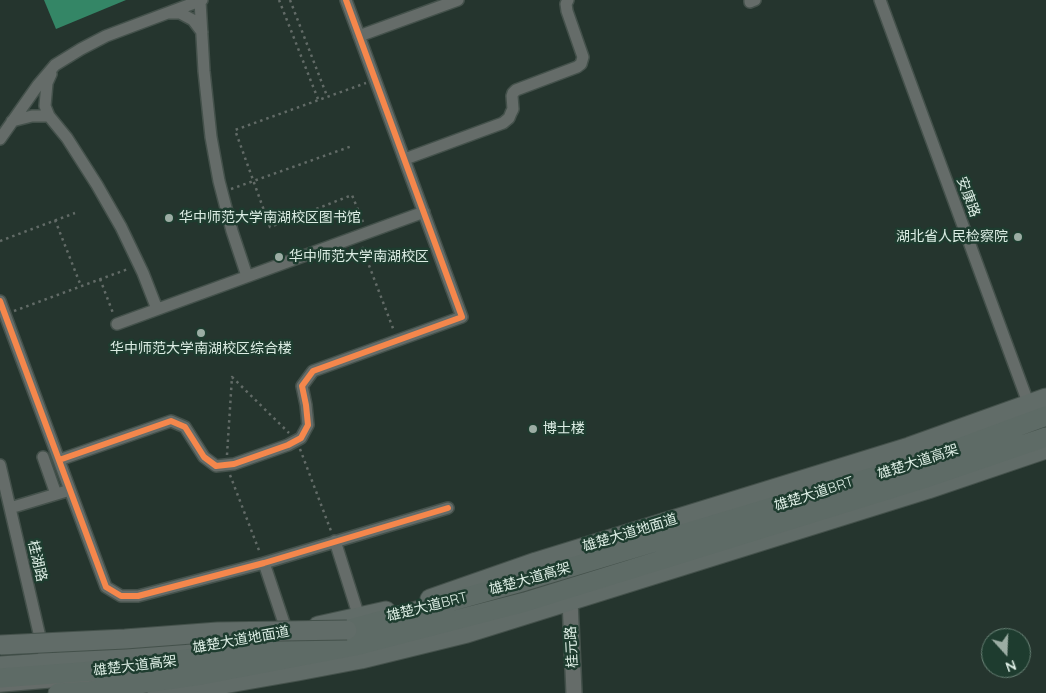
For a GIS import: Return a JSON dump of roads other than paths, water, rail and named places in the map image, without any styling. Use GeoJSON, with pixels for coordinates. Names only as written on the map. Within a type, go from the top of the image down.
{"type":"FeatureCollection","features":[{"type":"Feature","properties":{"kind":"highway","name":"雄楚大道高架"},"geometry":{"type":"LineString","coordinates":[[0,678],[106,670],[208,656],[353,624],[525,581],[916,464],[1046,416]]}},
{"type":"Feature","properties":{"kind":"highway","name":"雄楚大道高架"},"geometry":{"type":"LineString","coordinates":[[58,693],[84,692],[202,675],[355,646],[525,602],[923,479],[1046,437]]}},
{"type":"Feature","properties":{"kind":"main road","name":"雄楚大道地面道"},"geometry":{"type":"LineString","coordinates":[[0,666],[193,648],[313,628],[353,624],[420,603],[536,562],[909,447],[1037,401]]}},
{"type":"Feature","properties":{"kind":"main road"},"geometry":{"type":"LineString","coordinates":[[157,693],[200,688],[361,659],[467,633],[928,489],[1046,449]]}},
{"type":"Feature","properties":{"kind":"main road"},"geometry":{"type":"LineString","coordinates":[[0,645],[353,624]]}},
{"type":"Feature","properties":{"kind":"street"},"geometry":{"type":"LineString","coordinates":[[0,139],[38,85],[55,65],[106,36],[201,0],[204,71],[211,137],[232,231],[247,276]]}},
{"type":"Feature","properties":{"kind":"street"},"geometry":{"type":"LineString","coordinates":[[59,460],[171,421],[185,427],[204,457],[216,466],[234,464],[288,445],[301,438],[308,425],[302,386],[313,370],[397,340],[433,322],[462,317],[346,0]]}},
{"type":"Feature","properties":{"kind":"street"},"geometry":{"type":"LineString","coordinates":[[360,36],[458,0]]}},
{"type":"Feature","properties":{"kind":"street"},"geometry":{"type":"LineString","coordinates":[[405,159],[506,121],[513,109],[513,92],[581,64],[583,57],[567,11],[566,4],[568,0]]}},
{"type":"Feature","properties":{"kind":"street"},"geometry":{"type":"LineString","coordinates":[[750,0],[750,2],[755,0]]}},
{"type":"Feature","properties":{"kind":"street","name":"安康路"},"geometry":{"type":"LineString","coordinates":[[880,0],[1037,401]]}},
{"type":"Feature","properties":{"kind":"street"},"geometry":{"type":"LineString","coordinates":[[168,13],[180,13],[193,20],[202,32]]}},
{"type":"Feature","properties":{"kind":"street"},"geometry":{"type":"LineString","coordinates":[[55,65],[47,83],[45,106],[49,116],[67,138],[121,227],[157,309]]}},
{"type":"Feature","properties":{"kind":"street"},"geometry":{"type":"LineString","coordinates":[[12,121],[32,116],[49,116]]}},
{"type":"Feature","properties":{"kind":"street"},"geometry":{"type":"LineString","coordinates":[[117,324],[424,212]]}},
{"type":"Feature","properties":{"kind":"street"},"geometry":{"type":"LineString","coordinates":[[0,301],[106,587],[121,596],[138,596],[264,562],[448,508]]}},
{"type":"Feature","properties":{"kind":"street"},"geometry":{"type":"LineString","coordinates":[[43,457],[56,494]]}},
{"type":"Feature","properties":{"kind":"street","name":"桂湖路"},"geometry":{"type":"LineString","coordinates":[[0,465],[46,663]]}},
{"type":"Feature","properties":{"kind":"street"},"geometry":{"type":"LineString","coordinates":[[10,508],[70,490]]}},
{"type":"Feature","properties":{"kind":"street"},"geometry":{"type":"LineString","coordinates":[[335,541],[353,624]]}},
{"type":"Feature","properties":{"kind":"street"},"geometry":{"type":"LineString","coordinates":[[264,562],[287,632]]}},
{"type":"Feature","properties":{"kind":"street","name":"桂元路"},"geometry":{"type":"LineString","coordinates":[[570,600],[574,693]]}},
{"type":"Feature","properties":{"kind":"lane","name":"雄楚大道BRT"},"geometry":{"type":"LineString","coordinates":[[457,613],[524,596],[705,543],[856,493]]}},
{"type":"Feature","properties":{"kind":"lane"},"geometry":{"type":"LineString","coordinates":[[0,689],[108,678]]}},
{"type":"Feature","properties":{"kind":"place","name":"华中师范大学南湖校区图书馆"},"geometry":{"type":"Point","coordinates":[169,218]}},
{"type":"Feature","properties":{"kind":"place","name":"湖北省人民检察院"},"geometry":{"type":"Point","coordinates":[1018,237]}},
{"type":"Feature","properties":{"kind":"place","name":"华中师范大学南湖校区"},"geometry":{"type":"Point","coordinates":[279,257]}},
{"type":"Feature","properties":{"kind":"place","name":"华中师范大学南湖校区综合楼"},"geometry":{"type":"Point","coordinates":[201,333]}},
{"type":"Feature","properties":{"kind":"place","name":"博士楼"},"geometry":{"type":"Point","coordinates":[533,429]}}]}
